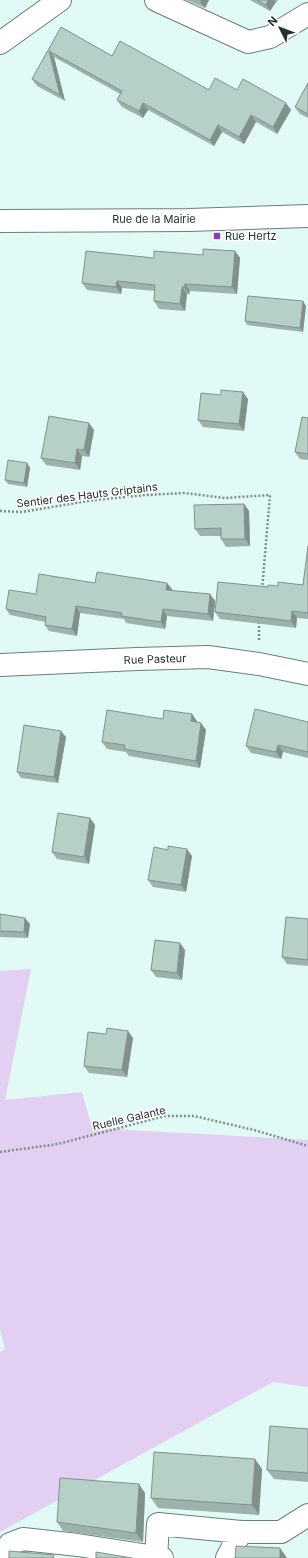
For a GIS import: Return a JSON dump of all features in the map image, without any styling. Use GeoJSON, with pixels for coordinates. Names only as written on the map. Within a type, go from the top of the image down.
{"type":"FeatureCollection","features":[{"type":"Feature","properties":{"kind":"street"},"geometry":{"type":"LineString","coordinates":[[0,43],[60,0]]}},
{"type":"Feature","properties":{"kind":"street"},"geometry":{"type":"LineString","coordinates":[[156,0],[248,42],[270,37],[308,14]]}},
{"type":"Feature","properties":{"kind":"street","name":"Rue de la Mairie"},"geometry":{"type":"LineString","coordinates":[[0,221],[204,219],[308,216]]}},
{"type":"Feature","properties":{"kind":"street","name":"Rue Pasteur"},"geometry":{"type":"LineString","coordinates":[[0,665],[208,657],[259,664],[308,674]]}},
{"type":"Feature","properties":{"kind":"street"},"geometry":{"type":"LineString","coordinates":[[156,1558],[158,1524],[241,1532],[281,1532],[308,1515]]}},
{"type":"Feature","properties":{"kind":"street"},"geometry":{"type":"LineString","coordinates":[[226,1558],[241,1532]]}},
{"type":"Feature","properties":{"kind":"street"},"geometry":{"type":"LineString","coordinates":[[0,1556],[10,1544],[23,1539],[78,1545],[162,1558]]}},
{"type":"Feature","properties":{"kind":"path","name":"Sentier des Hauts Griptains"},"geometry":{"type":"LineString","coordinates":[[0,511],[22,512],[94,500],[146,495],[184,493],[225,498],[270,495],[262,590]]}},
{"type":"Feature","properties":{"kind":"path"},"geometry":{"type":"LineString","coordinates":[[259,664],[260,614]]}},
{"type":"Feature","properties":{"kind":"path","name":"Ruelle Galante"},"geometry":{"type":"LineString","coordinates":[[0,1152],[58,1144],[165,1116],[194,1116],[254,1130],[308,1146]]}},
{"type":"Feature","properties":{"kind":"shaded area"},"geometry":{"type":"Polygon","coordinates":[[[31,969],[5,1100],[82,1092],[92,1128],[308,1140],[308,1387],[273,1382],[0,1532],[0,1352],[5,1349],[0,1329],[0,971],[31,969]]]}},
{"type":"Feature","properties":{"kind":"building"},"geometry":{"type":"Polygon","coordinates":[[[257,0],[268,0],[266,5],[257,0]]]}},
{"type":"Feature","properties":{"kind":"building"},"geometry":{"type":"Polygon","coordinates":[[[61,27],[112,56],[120,41],[209,90],[215,78],[237,90],[243,79],[286,103],[273,127],[251,115],[239,137],[218,125],[210,140],[143,103],[139,111],[117,100],[122,91],[49,51],[60,95],[32,79],[61,27]]]}},
{"type":"Feature","properties":{"kind":"building"},"geometry":{"type":"Polygon","coordinates":[[[308,83],[308,114],[295,107],[308,83]]]}},
{"type":"Feature","properties":{"kind":"building"},"geometry":{"type":"Polygon","coordinates":[[[203,249],[235,251],[232,287],[185,284],[184,287],[182,287],[180,304],[154,301],[155,285],[117,281],[116,287],[82,283],[86,251],[154,258],[154,251],[203,255],[203,249]]]}},
{"type":"Feature","properties":{"kind":"building"},"geometry":{"type":"Polygon","coordinates":[[[248,296],[303,301],[300,328],[245,321],[248,296]]]}},
{"type":"Feature","properties":{"kind":"building"},"geometry":{"type":"Polygon","coordinates":[[[221,390],[243,392],[239,424],[198,420],[201,393],[221,395],[221,390]]]}},
{"type":"Feature","properties":{"kind":"building"},"geometry":{"type":"Polygon","coordinates":[[[49,416],[89,423],[84,450],[77,449],[75,463],[41,458],[49,416]]]}},
{"type":"Feature","properties":{"kind":"building"},"geometry":{"type":"Polygon","coordinates":[[[302,417],[308,418],[308,454],[295,452],[302,417]]]}},
{"type":"Feature","properties":{"kind":"building"},"geometry":{"type":"Polygon","coordinates":[[[8,460],[27,463],[24,483],[5,480],[8,460]]]}},
{"type":"Feature","properties":{"kind":"building"},"geometry":{"type":"Polygon","coordinates":[[[244,504],[245,539],[221,539],[221,528],[195,529],[194,505],[244,504]]]}},
{"type":"Feature","properties":{"kind":"building"},"geometry":{"type":"Polygon","coordinates":[[[308,546],[308,613],[292,611],[291,621],[215,612],[218,582],[268,587],[268,585],[278,586],[278,582],[303,585],[308,546]]]}},
{"type":"Feature","properties":{"kind":"building"},"geometry":{"type":"Polygon","coordinates":[[[97,572],[167,583],[166,590],[210,594],[208,614],[163,609],[161,622],[121,616],[122,613],[76,606],[72,629],[45,625],[46,617],[6,609],[9,590],[36,594],[39,574],[95,583],[97,572]]]}},
{"type":"Feature","properties":{"kind":"building"},"geometry":{"type":"Polygon","coordinates":[[[255,709],[308,722],[308,752],[278,745],[276,752],[246,746],[255,709]]]}},
{"type":"Feature","properties":{"kind":"building"},"geometry":{"type":"Polygon","coordinates":[[[107,710],[163,719],[164,710],[192,714],[191,721],[201,723],[196,761],[124,749],[125,745],[102,742],[107,710]]]}},
{"type":"Feature","properties":{"kind":"building"},"geometry":{"type":"Polygon","coordinates":[[[24,725],[61,731],[54,777],[17,772],[24,725]]]}},
{"type":"Feature","properties":{"kind":"building"},"geometry":{"type":"Polygon","coordinates":[[[58,813],[90,818],[84,857],[52,852],[58,813]]]}},
{"type":"Feature","properties":{"kind":"building"},"geometry":{"type":"Polygon","coordinates":[[[168,846],[187,849],[181,885],[148,880],[154,847],[168,850],[168,846]]]}},
{"type":"Feature","properties":{"kind":"building"},"geometry":{"type":"Polygon","coordinates":[[[0,914],[25,918],[24,932],[0,931],[0,914]]]}},
{"type":"Feature","properties":{"kind":"building"},"geometry":{"type":"Polygon","coordinates":[[[286,917],[308,919],[308,960],[282,957],[286,917]]]}},
{"type":"Feature","properties":{"kind":"building"},"geometry":{"type":"Polygon","coordinates":[[[155,940],[180,943],[177,973],[151,970],[155,940]]]}},
{"type":"Feature","properties":{"kind":"building"},"geometry":{"type":"Polygon","coordinates":[[[107,1028],[128,1031],[122,1070],[84,1066],[88,1032],[106,1034],[107,1028]]]}},
{"type":"Feature","properties":{"kind":"building"},"geometry":{"type":"Polygon","coordinates":[[[270,1426],[308,1429],[308,1473],[267,1470],[270,1426]]]}},
{"type":"Feature","properties":{"kind":"building"},"geometry":{"type":"Polygon","coordinates":[[[154,1452],[255,1459],[252,1505],[151,1498],[154,1452]]]}},
{"type":"Feature","properties":{"kind":"building"},"geometry":{"type":"Polygon","coordinates":[[[60,1478],[139,1484],[136,1533],[57,1522],[60,1478]]]}},
{"type":"Feature","properties":{"kind":"building"},"geometry":{"type":"Polygon","coordinates":[[[236,1546],[280,1548],[280,1558],[235,1558],[236,1546]]]}},
{"type":"Feature","properties":{"kind":"building"},"geometry":{"type":"Polygon","coordinates":[[[9,1551],[54,1555],[53,1558],[9,1558],[9,1551]]]}},
{"type":"Feature","properties":{"kind":"building"},"geometry":{"type":"Polygon","coordinates":[[[96,1552],[132,1558],[96,1558],[96,1552]]]}},
{"type":"Feature","properties":{"kind":"place","name":"Rue Hertz"},"geometry":{"type":"Point","coordinates":[217,236]}}]}
